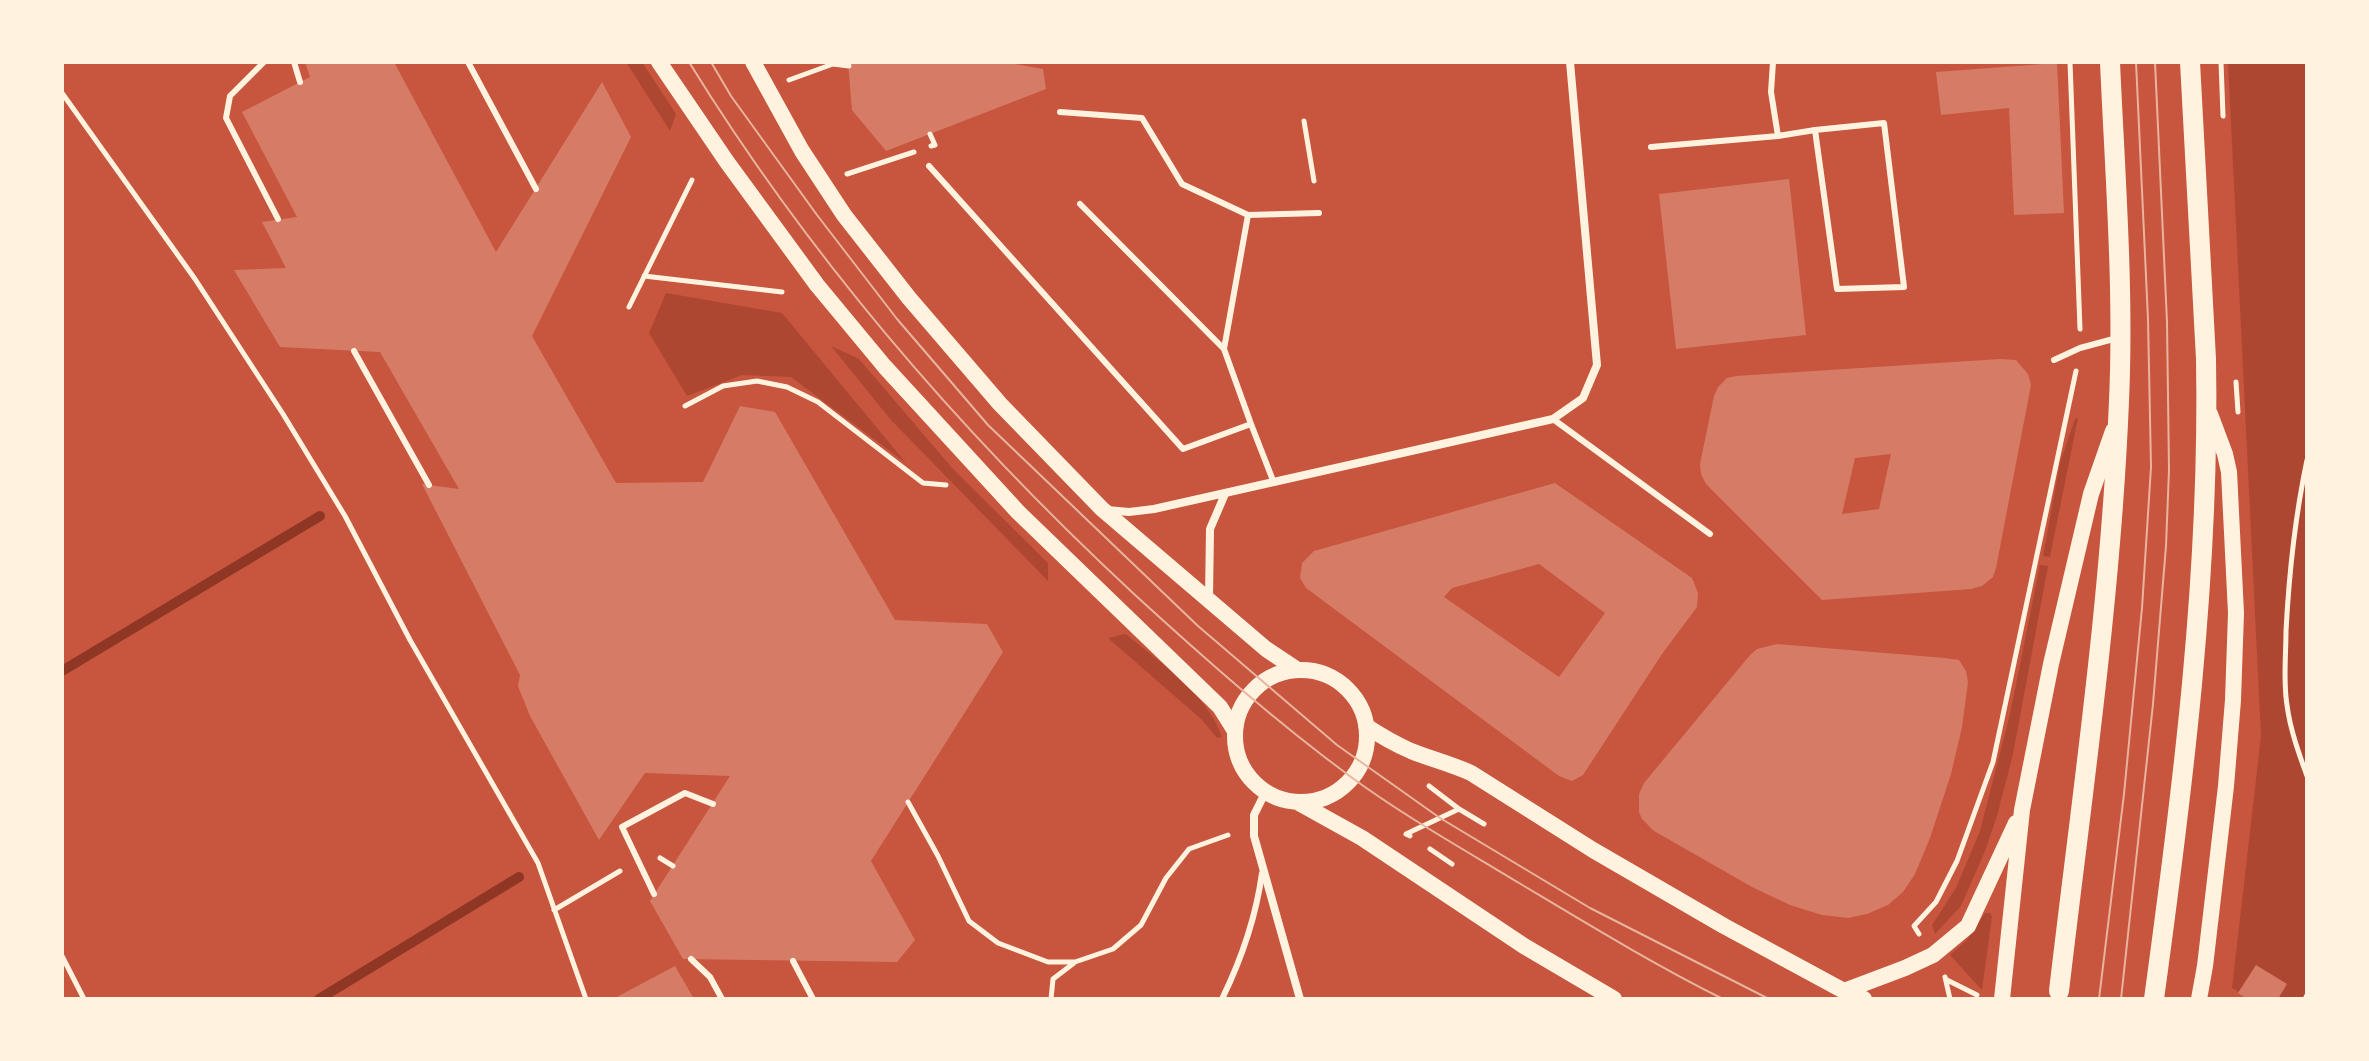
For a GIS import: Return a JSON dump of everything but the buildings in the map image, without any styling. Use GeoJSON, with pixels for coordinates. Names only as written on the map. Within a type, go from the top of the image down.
{"type":"FeatureCollection","features":[{"type":"Feature","properties":{"kind":"main road"},"geometry":{"type":"LineString","coordinates":[[659,62],[817,285],[885,367],[1018,512],[1220,707],[1235,731]]}},
{"type":"Feature","properties":{"kind":"main road"},"geometry":{"type":"LineString","coordinates":[[753,62],[802,151],[854,227],[909,298],[1000,404],[1102,509],[1266,649],[1296,669]]}},
{"type":"Feature","properties":{"kind":"main road"},"geometry":{"type":"LineString","coordinates":[[2059,991],[2103,634],[2114,513],[2120,337],[2110,62]]}},
{"type":"Feature","properties":{"kind":"main road"},"geometry":{"type":"LineString","coordinates":[[2154,999],[2196,650],[2206,399],[2190,62]]}},
{"type":"Feature","properties":{"kind":"main road"},"geometry":{"type":"LineString","coordinates":[[2002,999],[2022,810],[2080,540],[2096,476],[2111,440],[2119,398]]}},
{"type":"Feature","properties":{"kind":"main road"},"geometry":{"type":"LineString","coordinates":[[2199,999],[2226,786],[2236,613],[2229,472],[2206,399]]}},
{"type":"Feature","properties":{"kind":"main road"},"geometry":{"type":"LineString","coordinates":[[1299,803],[1328,797],[1352,778],[1362,763],[1367,744],[1366,726],[1358,703],[1342,684],[1320,672],[1296,669],[1278,673],[1262,682],[1248,695],[1239,712],[1235,731],[1237,755],[1248,776],[1265,793],[1299,803],[1362,838],[1524,946],[1614,999]]}},
{"type":"Feature","properties":{"kind":"main road"},"geometry":{"type":"LineString","coordinates":[[1366,726],[1387,740],[1471,773],[1606,858],[1724,926],[1864,999]]}},
{"type":"Feature","properties":{"kind":"main road"},"geometry":{"type":"LineString","coordinates":[[1844,991],[1933,955],[1968,926],[2022,810]]}},
{"type":"Feature","properties":{"kind":"street"},"geometry":{"type":"LineString","coordinates":[[1102,509],[1129,512],[1225,494],[1553,419],[1583,398],[1597,365],[1570,62]]}},
{"type":"Feature","properties":{"kind":"street"},"geometry":{"type":"LineString","coordinates":[[1209,600],[1210,529],[1225,494]]}},
{"type":"Feature","properties":{"kind":"street"},"geometry":{"type":"LineString","coordinates":[[1265,793],[1254,815],[1254,836],[1300,999]]}},
{"type":"Feature","properties":{"kind":"lane"},"geometry":{"type":"LineString","coordinates":[[264,62],[230,96],[226,118],[278,219]]}},
{"type":"Feature","properties":{"kind":"lane"},"geometry":{"type":"LineString","coordinates":[[294,62],[300,82]]}},
{"type":"Feature","properties":{"kind":"lane"},"geometry":{"type":"LineString","coordinates":[[468,62],[536,189]]}},
{"type":"Feature","properties":{"kind":"lane"},"geometry":{"type":"LineString","coordinates":[[1773,62],[1771,92],[1778,136]]}},
{"type":"Feature","properties":{"kind":"lane"},"geometry":{"type":"LineString","coordinates":[[1060,112],[1142,118],[1182,184],[1248,215],[1319,213]]}},
{"type":"Feature","properties":{"kind":"lane"},"geometry":{"type":"LineString","coordinates":[[1651,147],[1778,136],[1815,130],[1884,123],[1904,287],[1837,289],[1815,130]]}},
{"type":"Feature","properties":{"kind":"lane"},"geometry":{"type":"LineString","coordinates":[[929,166],[1183,449],[1251,424]]}},
{"type":"Feature","properties":{"kind":"lane"},"geometry":{"type":"LineString","coordinates":[[1080,204],[1224,349],[1274,483]]}},
{"type":"Feature","properties":{"kind":"lane"},"geometry":{"type":"LineString","coordinates":[[1224,349],[1248,215]]}},
{"type":"Feature","properties":{"kind":"lane"},"geometry":{"type":"LineString","coordinates":[[2054,360],[2080,348],[2120,337]]}},
{"type":"Feature","properties":{"kind":"lane"},"geometry":{"type":"LineString","coordinates":[[354,351],[429,485]]}},
{"type":"Feature","properties":{"kind":"lane"},"geometry":{"type":"LineString","coordinates":[[1553,419],[1710,534]]}},
{"type":"Feature","properties":{"kind":"lane"},"geometry":{"type":"LineString","coordinates":[[622,827],[685,793],[713,804]]}},
{"type":"Feature","properties":{"kind":"lane"},"geometry":{"type":"LineString","coordinates":[[614,819],[622,827],[654,894]]}},
{"type":"Feature","properties":{"kind":"lane"},"geometry":{"type":"LineString","coordinates":[[1222,999],[1236,971],[1257,909],[1262,873]]}},
{"type":"Feature","properties":{"kind":"lane"},"geometry":{"type":"LineString","coordinates":[[691,959],[710,977],[722,999]]}},
{"type":"Feature","properties":{"kind":"lane"},"geometry":{"type":"LineString","coordinates":[[793,961],[813,999]]}},
{"type":"Feature","properties":{"kind":"path"},"geometry":{"type":"LineString","coordinates":[[1914,926],[1936,902],[1957,861],[1993,762],[2080,348],[2070,62]]}},
{"type":"Feature","properties":{"kind":"path"},"geometry":{"type":"LineString","coordinates":[[785,81],[833,64],[849,66]]}},
{"type":"Feature","properties":{"kind":"path"},"geometry":{"type":"LineString","coordinates":[[62,93],[195,279],[337,503],[410,640],[538,863],[586,999]]}},
{"type":"Feature","properties":{"kind":"path"},"geometry":{"type":"LineString","coordinates":[[1304,121],[1314,181]]}},
{"type":"Feature","properties":{"kind":"path"},"geometry":{"type":"LineString","coordinates":[[846,174],[935,145],[930,134]]}},
{"type":"Feature","properties":{"kind":"path"},"geometry":{"type":"LineString","coordinates":[[629,307],[692,180]]}},
{"type":"Feature","properties":{"kind":"path"},"geometry":{"type":"LineString","coordinates":[[644,276],[782,292]]}},
{"type":"Feature","properties":{"kind":"path"},"geometry":{"type":"LineString","coordinates":[[685,406],[723,386],[757,381],[787,387],[818,402],[923,483],[946,485]]}},
{"type":"Feature","properties":{"kind":"path"},"geometry":{"type":"LineString","coordinates":[[2307,460],[2289,579],[2285,665],[2287,706],[2297,751],[2307,776]]}},
{"type":"Feature","properties":{"kind":"path"},"geometry":{"type":"LineString","coordinates":[[1414,752],[1407,770],[1484,824]]}},
{"type":"Feature","properties":{"kind":"path"},"geometry":{"type":"LineString","coordinates":[[908,802],[969,921],[998,943],[1048,962],[1075,962]]}},
{"type":"Feature","properties":{"kind":"path"},"geometry":{"type":"LineString","coordinates":[[1450,862],[1406,834],[1459,809]]}},
{"type":"Feature","properties":{"kind":"path"},"geometry":{"type":"LineString","coordinates":[[1051,999],[1053,979],[1075,962],[1113,949],[1141,925],[1166,878],[1189,849],[1228,835]]}},
{"type":"Feature","properties":{"kind":"path"},"geometry":{"type":"LineString","coordinates":[[1421,861],[1430,849]]}},
{"type":"Feature","properties":{"kind":"path"},"geometry":{"type":"LineString","coordinates":[[554,910],[566,902]]}},
{"type":"Feature","properties":{"kind":"path"},"geometry":{"type":"LineString","coordinates":[[62,956],[84,999]]}},
{"type":"Feature","properties":{"kind":"path"},"geometry":{"type":"LineString","coordinates":[[1950,999],[1946,979],[1985,999]]}},
{"type":"Feature","properties":{"kind":"shaded area"},"geometry":{"type":"Polygon","coordinates":[[[626,62],[642,62],[676,114],[670,131],[626,62]]]}},
{"type":"Feature","properties":{"kind":"shaded area"},"geometry":{"type":"Polygon","coordinates":[[[2228,62],[2307,62],[2307,999],[2250,999],[2232,988],[2261,736],[2228,62]]]}},
{"type":"Feature","properties":{"kind":"shaded area"},"geometry":{"type":"Polygon","coordinates":[[[666,293],[782,313],[906,463],[791,377],[742,375],[687,396],[649,333],[666,293]]]}},
{"type":"Feature","properties":{"kind":"shaded area"},"geometry":{"type":"Polygon","coordinates":[[[831,346],[859,359],[953,469],[1048,563],[1048,581],[891,420],[831,346]]]}},
{"type":"Feature","properties":{"kind":"shaded area"},"geometry":{"type":"Polygon","coordinates":[[[2078,418],[2050,557],[2043,556],[2060,463],[2075,419],[2078,418]]]}},
{"type":"Feature","properties":{"kind":"shaded area"},"geometry":{"type":"Polygon","coordinates":[[[2040,565],[2048,566],[2013,754],[1997,816],[1961,906],[1935,934],[1932,925],[1956,888],[1980,831],[2010,714],[2040,565]]]}},
{"type":"Feature","properties":{"kind":"shaded area"},"geometry":{"type":"Polygon","coordinates":[[[1126,634],[1194,693],[1215,721],[1222,737],[1217,738],[1201,719],[1108,638],[1126,634]]]}},
{"type":"Feature","properties":{"kind":"shaded area"},"geometry":{"type":"Polygon","coordinates":[[[1985,913],[1992,916],[1982,990],[1950,955],[1967,940],[1985,913]]]}},
{"type":"Feature","properties":{"kind":"waterway"},"geometry":{"type":"LineString","coordinates":[[62,671],[320,516]]}},
{"type":"Feature","properties":{"kind":"waterway"},"geometry":{"type":"LineString","coordinates":[[319,999],[519,877]]}},
{"type":"Feature","properties":{"kind":"tram line"},"geometry":{"type":"LineString","coordinates":[[689,62],[786,206],[894,343],[1010,472],[1160,618],[1267,711],[1371,791],[1595,928],[1723,999]]}},
{"type":"Feature","properties":{"kind":"tram line"},"geometry":{"type":"LineString","coordinates":[[711,62],[731,96],[817,215],[897,319],[988,425],[1198,626],[1337,745],[1440,818],[1590,908],[1769,999]]}},
{"type":"Feature","properties":{"kind":"tram line"},"geometry":{"type":"LineString","coordinates":[[2099,999],[2124,794],[2142,608],[2151,467],[2148,319],[2136,62]]}},
{"type":"Feature","properties":{"kind":"tram line"},"geometry":{"type":"LineString","coordinates":[[2121,999],[2153,704],[2169,470],[2167,322],[2155,62]]}}]}
